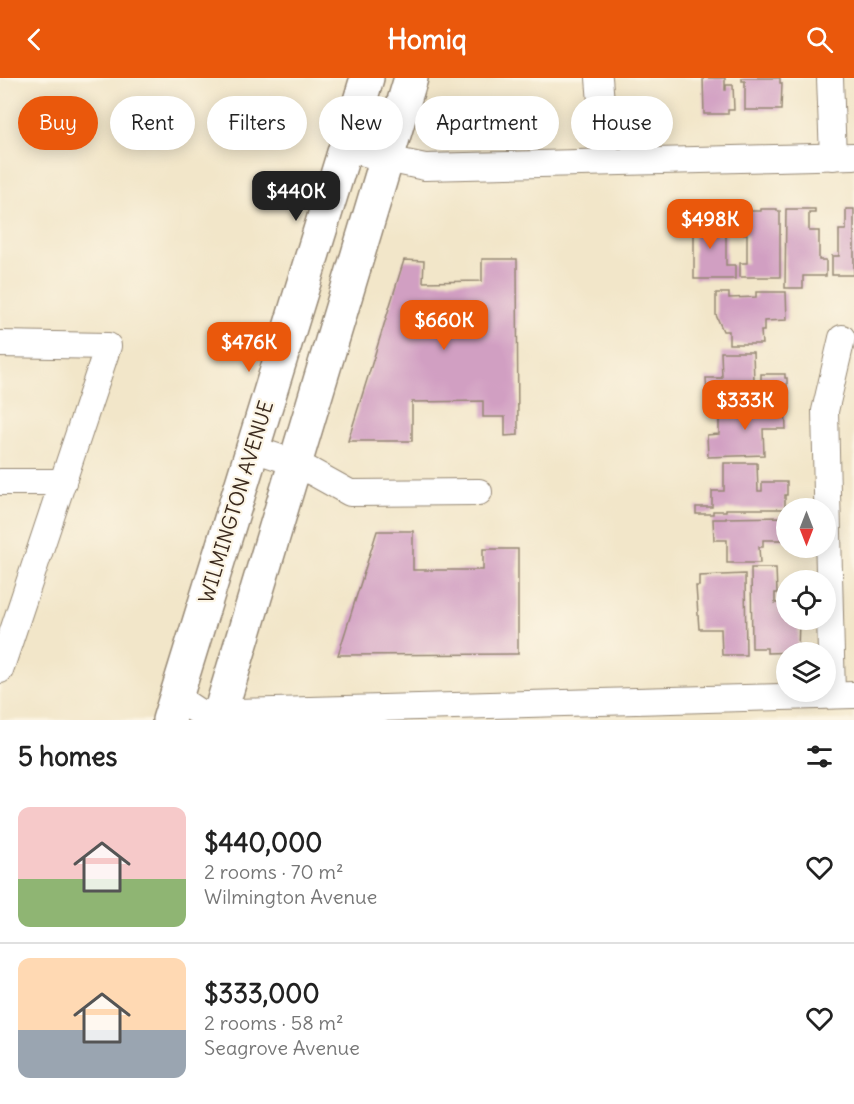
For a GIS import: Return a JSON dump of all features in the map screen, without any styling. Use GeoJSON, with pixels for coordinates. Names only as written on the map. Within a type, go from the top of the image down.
{"type":"FeatureCollection","features":[{"type":"Feature","properties":{"kind":"main road","name":"WILMINGTON AVENUE"},"geometry":{"type":"LineString","coordinates":[[362,96],[367,78]]}},
{"type":"Feature","properties":{"kind":"main road"},"geometry":{"type":"LineString","coordinates":[[219,716],[411,78]]}},
{"type":"Feature","properties":{"kind":"main road","name":"WILMINGTON AVENUE"},"geometry":{"type":"LineString","coordinates":[[172,709],[345,150]]}},
{"type":"Feature","properties":{"kind":"street"},"geometry":{"type":"LineString","coordinates":[[600,78],[606,162]]}},
{"type":"Feature","properties":{"kind":"street"},"geometry":{"type":"LineString","coordinates":[[353,150],[425,167],[843,157],[830,78]]}},
{"type":"Feature","properties":{"kind":"street"},"geometry":{"type":"LineString","coordinates":[[172,709],[219,716],[721,709],[843,695],[825,411],[842,338]]}},
{"type":"Feature","properties":{"kind":"street"},"geometry":{"type":"LineString","coordinates":[[0,344],[108,346],[0,670]]}},
{"type":"Feature","properties":{"kind":"street"},"geometry":{"type":"LineString","coordinates":[[253,449],[296,463],[350,493],[479,492]]}},
{"type":"Feature","properties":{"kind":"street"},"geometry":{"type":"LineString","coordinates":[[0,482],[63,482]]}},
{"type":"Feature","properties":{"kind":"building"},"geometry":{"type":"Polygon","coordinates":[[[703,78],[725,78],[725,90],[726,85],[733,85],[734,110],[728,110],[728,114],[704,114],[703,78]]]}},
{"type":"Feature","properties":{"kind":"building"},"geometry":{"type":"Polygon","coordinates":[[[742,78],[780,78],[780,83],[782,83],[781,110],[745,110],[745,81],[742,81],[742,78]]]}},
{"type":"Feature","properties":{"kind":"building"},"geometry":{"type":"Polygon","coordinates":[[[761,209],[780,211],[780,277],[740,277],[740,263],[747,263],[747,234],[743,234],[743,211],[761,211],[761,209]]]}},
{"type":"Feature","properties":{"kind":"building"},"geometry":{"type":"Polygon","coordinates":[[[786,209],[815,209],[815,213],[809,213],[809,231],[819,231],[819,260],[826,260],[826,276],[803,276],[803,288],[785,288],[786,209]]]}},
{"type":"Feature","properties":{"kind":"building"},"geometry":{"type":"Polygon","coordinates":[[[846,209],[854,209],[854,275],[832,275],[832,256],[839,256],[839,230],[846,230],[846,209]]]}},
{"type":"Feature","properties":{"kind":"building"},"geometry":{"type":"Polygon","coordinates":[[[694,213],[720,213],[716,215],[716,235],[726,235],[726,265],[735,265],[735,279],[694,279],[694,213]]]}},
{"type":"Feature","properties":{"kind":"building"},"geometry":{"type":"Polygon","coordinates":[[[482,259],[517,259],[518,435],[505,436],[505,417],[483,417],[483,401],[412,402],[412,441],[348,441],[404,260],[424,261],[423,282],[482,281],[482,259]]]}},
{"type":"Feature","properties":{"kind":"building"},"geometry":{"type":"Polygon","coordinates":[[[756,292],[786,292],[787,320],[764,321],[764,331],[761,331],[762,344],[729,344],[729,331],[723,331],[716,315],[716,293],[729,293],[729,298],[756,297],[756,292]]]}},
{"type":"Feature","properties":{"kind":"building"},"geometry":{"type":"Polygon","coordinates":[[[721,352],[753,352],[754,381],[761,381],[761,374],[785,374],[787,378],[786,399],[722,400],[722,395],[707,395],[706,378],[722,378],[721,352]]]}},
{"type":"Feature","properties":{"kind":"building"},"geometry":{"type":"Polygon","coordinates":[[[785,406],[786,429],[763,429],[764,455],[708,457],[707,435],[719,434],[719,417],[732,417],[732,408],[785,406]]]}},
{"type":"Feature","properties":{"kind":"building"},"geometry":{"type":"Polygon","coordinates":[[[724,463],[757,463],[758,491],[762,491],[762,482],[787,482],[787,495],[785,498],[776,498],[776,509],[726,509],[726,511],[713,511],[713,514],[696,514],[696,507],[712,507],[712,491],[724,491],[724,463]]]}},
{"type":"Feature","properties":{"kind":"building"},"geometry":{"type":"Polygon","coordinates":[[[776,517],[776,540],[763,540],[763,547],[759,547],[760,563],[727,563],[727,540],[714,540],[713,519],[776,517]]]}},
{"type":"Feature","properties":{"kind":"building"},"geometry":{"type":"Polygon","coordinates":[[[377,531],[413,531],[413,570],[483,570],[483,549],[518,549],[518,654],[338,655],[377,531]]]}},
{"type":"Feature","properties":{"kind":"building"},"geometry":{"type":"Polygon","coordinates":[[[751,568],[776,568],[776,630],[799,630],[798,642],[776,642],[776,653],[767,653],[767,648],[752,648],[751,568]]]}},
{"type":"Feature","properties":{"kind":"building"},"geometry":{"type":"Polygon","coordinates":[[[745,574],[746,655],[722,655],[721,629],[699,629],[696,586],[699,586],[699,576],[745,574]]]}}]}
